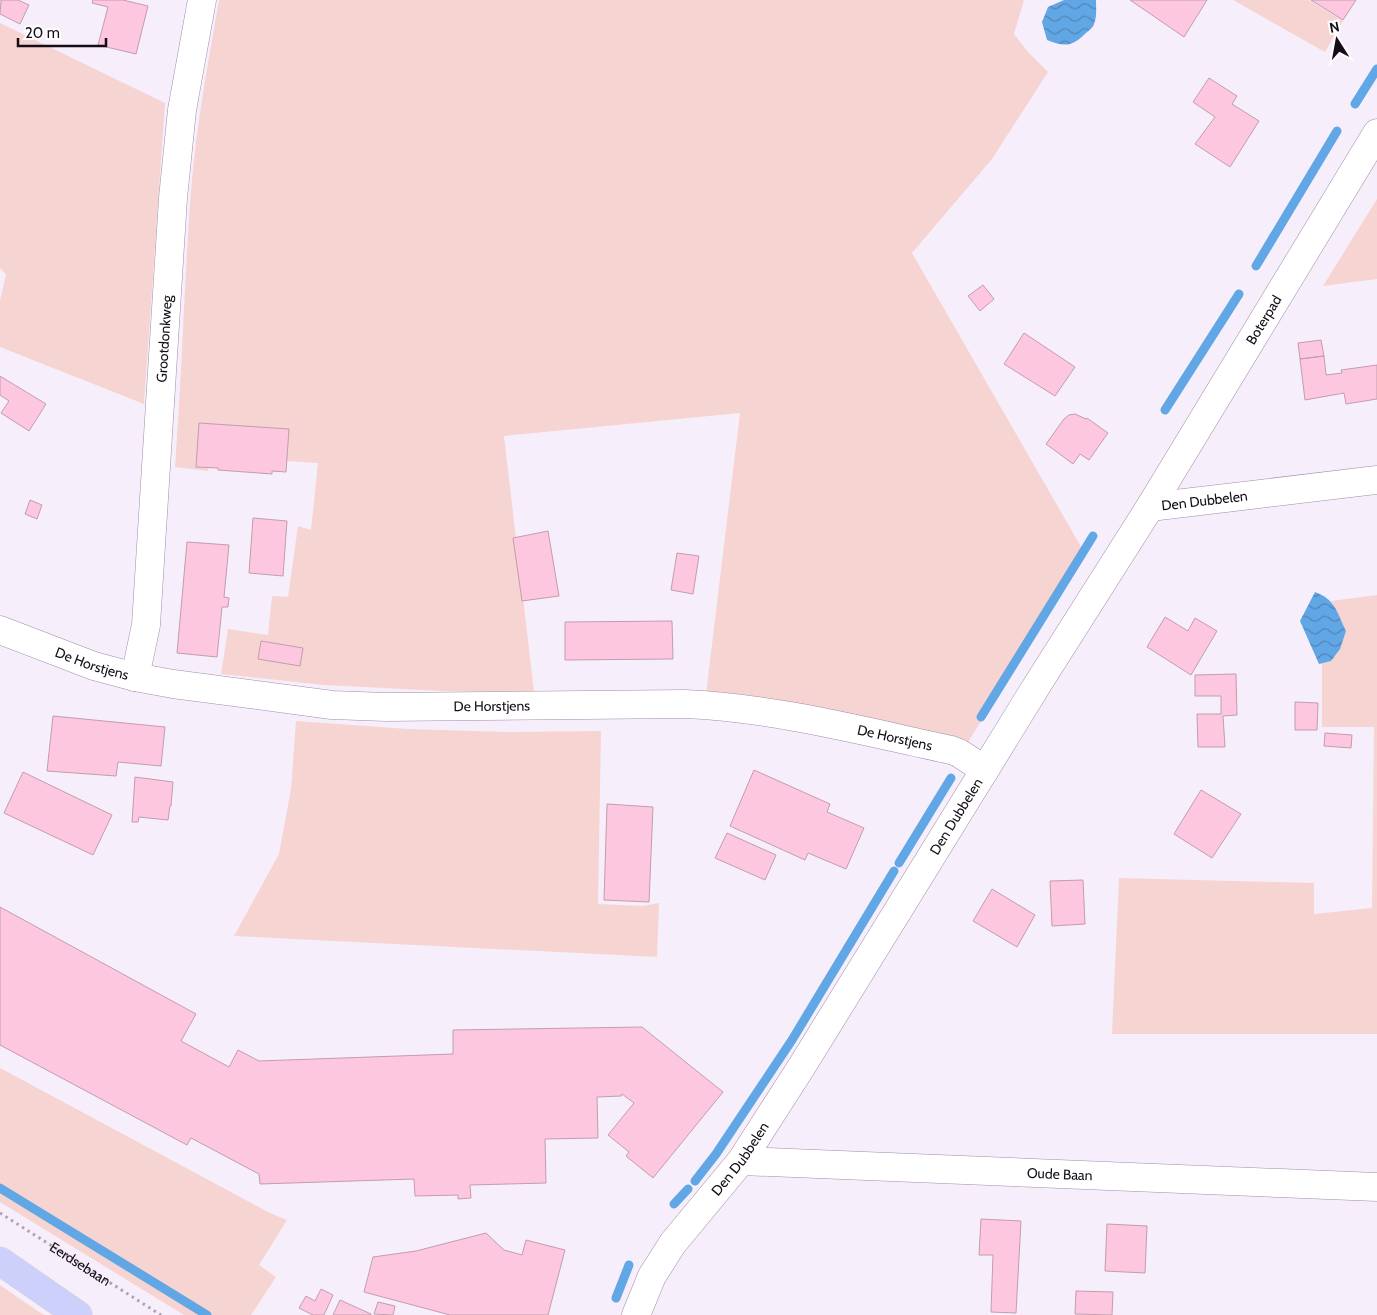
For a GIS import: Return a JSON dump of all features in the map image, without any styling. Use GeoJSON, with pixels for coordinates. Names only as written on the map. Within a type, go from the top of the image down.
{"type":"FeatureCollection","features":[{"type":"Feature","properties":{"kind":"main road"},"geometry":{"type":"LineString","coordinates":[[0,1261],[78,1315]]}},
{"type":"Feature","properties":{"kind":"street","name":"Grootdonkweg"},"geometry":{"type":"LineString","coordinates":[[135,677],[146,626],[173,198],[182,110],[202,0]]}},
{"type":"Feature","properties":{"kind":"street","name":"Boterpad"},"geometry":{"type":"LineString","coordinates":[[1150,507],[1377,133]]}},
{"type":"Feature","properties":{"kind":"street","name":"Den Dubbelen"},"geometry":{"type":"LineString","coordinates":[[636,1315],[652,1276],[673,1243],[742,1161],[1071,630],[1150,507],[1377,480]]}},
{"type":"Feature","properties":{"kind":"street","name":"De Horstjens"},"geometry":{"type":"LineString","coordinates":[[0,630],[94,666],[135,677],[268,697],[357,707],[718,705],[824,723],[951,750],[986,770]]}},
{"type":"Feature","properties":{"kind":"street","name":"Oude Baan"},"geometry":{"type":"LineString","coordinates":[[742,1161],[1377,1187]]}},
{"type":"Feature","properties":{"kind":"path","name":"Eerdsebaan"},"geometry":{"type":"LineString","coordinates":[[0,1213],[161,1315]]}},
{"type":"Feature","properties":{"kind":"shaded area"},"geometry":{"type":"Polygon","coordinates":[[[219,0],[1024,0],[1014,34],[1028,52],[1048,72],[992,159],[912,253],[1084,552],[967,744],[706,694],[740,413],[504,436],[534,692],[443,691],[324,685],[221,674],[228,629],[268,635],[272,596],[288,597],[298,526],[311,530],[318,463],[271,460],[210,441],[208,471],[175,467],[193,167],[219,0]]]}},
{"type":"Feature","properties":{"kind":"shaded area"},"geometry":{"type":"Polygon","coordinates":[[[1233,0],[1309,0],[1343,21],[1325,52],[1233,0]]]}},
{"type":"Feature","properties":{"kind":"shaded area"},"geometry":{"type":"Polygon","coordinates":[[[0,23],[165,103],[144,404],[0,347],[0,301],[6,274],[0,268],[0,23]]]}},
{"type":"Feature","properties":{"kind":"shaded area"},"geometry":{"type":"Polygon","coordinates":[[[1377,199],[1377,279],[1323,286],[1377,199]]]}},
{"type":"Feature","properties":{"kind":"shaded area"},"geometry":{"type":"Polygon","coordinates":[[[1377,595],[1377,1034],[1112,1034],[1119,878],[1314,883],[1314,914],[1372,908],[1374,727],[1322,727],[1322,663],[1331,661],[1346,631],[1331,601],[1377,595]]]}},
{"type":"Feature","properties":{"kind":"shaded area"},"geometry":{"type":"Polygon","coordinates":[[[296,721],[408,729],[508,732],[601,731],[598,904],[643,906],[659,903],[657,957],[234,936],[279,854],[291,789],[296,721]]]}},
{"type":"Feature","properties":{"kind":"shaded area"},"geometry":{"type":"Polygon","coordinates":[[[0,1068],[270,1213],[287,1220],[259,1265],[276,1277],[251,1315],[184,1315],[0,1202],[0,1068]]]}},
{"type":"Feature","properties":{"kind":"shaded area"},"geometry":{"type":"Polygon","coordinates":[[[0,1285],[39,1312],[45,1315],[0,1315],[0,1285]]]}},
{"type":"Feature","properties":{"kind":"water"},"geometry":{"type":"Polygon","coordinates":[[[1064,0],[1096,0],[1096,15],[1092,28],[1077,41],[1064,45],[1047,40],[1042,22],[1048,7],[1064,0]]]}},
{"type":"Feature","properties":{"kind":"water"},"geometry":{"type":"Polygon","coordinates":[[[1315,592],[1331,602],[1338,612],[1346,631],[1340,649],[1331,661],[1319,664],[1300,621],[1315,592]]]}},
{"type":"Feature","properties":{"kind":"building"},"geometry":{"type":"Polygon","coordinates":[[[1,0],[18,0],[29,5],[20,24],[0,14],[1,0]]]}},
{"type":"Feature","properties":{"kind":"building"},"geometry":{"type":"Polygon","coordinates":[[[93,0],[123,0],[148,6],[136,54],[98,45],[108,7],[92,3],[93,0]]]}},
{"type":"Feature","properties":{"kind":"building"},"geometry":{"type":"Polygon","coordinates":[[[1130,0],[1207,0],[1184,37],[1130,0]]]}},
{"type":"Feature","properties":{"kind":"building"},"geometry":{"type":"Polygon","coordinates":[[[1311,0],[1356,0],[1343,20],[1311,0]]]}},
{"type":"Feature","properties":{"kind":"building"},"geometry":{"type":"Polygon","coordinates":[[[1209,78],[1237,96],[1232,104],[1259,121],[1230,167],[1195,144],[1215,117],[1193,102],[1209,78]]]}},
{"type":"Feature","properties":{"kind":"building"},"geometry":{"type":"Polygon","coordinates":[[[983,285],[994,299],[980,311],[968,296],[983,285]]]}},
{"type":"Feature","properties":{"kind":"building"},"geometry":{"type":"Polygon","coordinates":[[[1024,333],[1075,367],[1055,396],[1004,364],[1024,333]]]}},
{"type":"Feature","properties":{"kind":"building"},"geometry":{"type":"Polygon","coordinates":[[[1321,340],[1324,356],[1300,359],[1298,343],[1321,340]]]}},
{"type":"Feature","properties":{"kind":"building"},"geometry":{"type":"Polygon","coordinates":[[[1324,356],[1326,375],[1342,373],[1341,370],[1377,365],[1377,399],[1346,404],[1344,393],[1305,400],[1300,359],[1324,356]]]}},
{"type":"Feature","properties":{"kind":"building"},"geometry":{"type":"Polygon","coordinates":[[[0,376],[46,404],[29,431],[1,413],[9,401],[0,395],[0,376]]]}},
{"type":"Feature","properties":{"kind":"building"},"geometry":{"type":"Polygon","coordinates":[[[1075,414],[1087,418],[1108,433],[1089,460],[1080,454],[1073,464],[1046,444],[1064,419],[1069,415],[1075,414]]]}},
{"type":"Feature","properties":{"kind":"building"},"geometry":{"type":"Polygon","coordinates":[[[199,423],[289,429],[286,472],[272,471],[272,474],[196,467],[199,423]]]}},
{"type":"Feature","properties":{"kind":"building"},"geometry":{"type":"Polygon","coordinates":[[[30,500],[42,505],[37,519],[25,514],[30,500]]]}},
{"type":"Feature","properties":{"kind":"building"},"geometry":{"type":"Polygon","coordinates":[[[253,518],[287,521],[283,576],[249,573],[253,518]]]}},
{"type":"Feature","properties":{"kind":"building"},"geometry":{"type":"Polygon","coordinates":[[[548,531],[559,596],[522,601],[513,538],[548,531]]]}},
{"type":"Feature","properties":{"kind":"building"},"geometry":{"type":"Polygon","coordinates":[[[187,542],[229,545],[224,597],[229,598],[228,607],[222,607],[217,657],[177,653],[187,542]]]}},
{"type":"Feature","properties":{"kind":"building"},"geometry":{"type":"Polygon","coordinates":[[[677,553],[699,556],[693,594],[671,590],[677,553]]]}},
{"type":"Feature","properties":{"kind":"building"},"geometry":{"type":"Polygon","coordinates":[[[1165,617],[1188,631],[1195,618],[1217,631],[1191,675],[1147,647],[1165,617]]]}},
{"type":"Feature","properties":{"kind":"building"},"geometry":{"type":"Polygon","coordinates":[[[672,621],[673,659],[565,660],[565,622],[672,621]]]}},
{"type":"Feature","properties":{"kind":"building"},"geometry":{"type":"Polygon","coordinates":[[[261,641],[303,648],[300,666],[258,659],[261,641]]]}},
{"type":"Feature","properties":{"kind":"building"},"geometry":{"type":"Polygon","coordinates":[[[1236,674],[1237,715],[1223,716],[1225,747],[1198,747],[1197,714],[1221,714],[1221,696],[1195,696],[1195,675],[1236,674]]]}},
{"type":"Feature","properties":{"kind":"building"},"geometry":{"type":"Polygon","coordinates":[[[1295,702],[1318,703],[1317,730],[1295,730],[1295,702]]]}},
{"type":"Feature","properties":{"kind":"building"},"geometry":{"type":"Polygon","coordinates":[[[53,716],[165,727],[161,766],[118,762],[116,776],[47,771],[53,716]]]}},
{"type":"Feature","properties":{"kind":"building"},"geometry":{"type":"Polygon","coordinates":[[[1325,733],[1352,735],[1351,748],[1324,746],[1325,733]]]}},
{"type":"Feature","properties":{"kind":"building"},"geometry":{"type":"Polygon","coordinates":[[[754,770],[830,804],[827,812],[864,828],[846,869],[808,853],[805,860],[730,826],[754,770]]]}},
{"type":"Feature","properties":{"kind":"building"},"geometry":{"type":"Polygon","coordinates":[[[23,772],[112,815],[93,855],[4,813],[23,772]]]}},
{"type":"Feature","properties":{"kind":"building"},"geometry":{"type":"Polygon","coordinates":[[[135,777],[173,782],[168,820],[139,817],[138,822],[132,822],[135,777]]]}},
{"type":"Feature","properties":{"kind":"building"},"geometry":{"type":"Polygon","coordinates":[[[1201,790],[1241,814],[1212,858],[1174,834],[1201,790]]]}},
{"type":"Feature","properties":{"kind":"building"},"geometry":{"type":"Polygon","coordinates":[[[607,804],[653,807],[649,902],[604,900],[607,804]]]}},
{"type":"Feature","properties":{"kind":"building"},"geometry":{"type":"Polygon","coordinates":[[[727,833],[776,855],[765,880],[715,858],[727,833]]]}},
{"type":"Feature","properties":{"kind":"building"},"geometry":{"type":"Polygon","coordinates":[[[1083,880],[1085,924],[1052,926],[1050,881],[1083,880]]]}},
{"type":"Feature","properties":{"kind":"building"},"geometry":{"type":"Polygon","coordinates":[[[992,889],[1035,915],[1017,947],[973,921],[992,889]]]}},
{"type":"Feature","properties":{"kind":"building"},"geometry":{"type":"Polygon","coordinates":[[[0,907],[196,1014],[181,1041],[229,1067],[238,1050],[259,1061],[453,1054],[453,1030],[642,1027],[723,1092],[653,1178],[626,1156],[629,1152],[608,1135],[634,1103],[622,1094],[621,1096],[597,1097],[598,1138],[545,1139],[546,1183],[470,1185],[471,1198],[458,1199],[458,1195],[415,1196],[414,1179],[260,1184],[259,1174],[191,1138],[187,1145],[0,1045],[0,907]]]}},
{"type":"Feature","properties":{"kind":"building"},"geometry":{"type":"Polygon","coordinates":[[[981,1219],[1021,1221],[1016,1313],[991,1312],[993,1255],[979,1255],[981,1219]]]}},
{"type":"Feature","properties":{"kind":"building"},"geometry":{"type":"Polygon","coordinates":[[[1107,1224],[1147,1226],[1145,1273],[1105,1271],[1107,1224]]]}},
{"type":"Feature","properties":{"kind":"building"},"geometry":{"type":"Polygon","coordinates":[[[486,1233],[504,1250],[522,1255],[526,1240],[565,1250],[548,1315],[450,1315],[364,1292],[373,1257],[416,1251],[486,1233]]]}},
{"type":"Feature","properties":{"kind":"building"},"geometry":{"type":"Polygon","coordinates":[[[321,1289],[333,1295],[324,1315],[313,1315],[299,1308],[306,1296],[315,1301],[321,1289]]]}},
{"type":"Feature","properties":{"kind":"building"},"geometry":{"type":"Polygon","coordinates":[[[1076,1291],[1113,1292],[1112,1315],[1075,1314],[1076,1291]]]}},
{"type":"Feature","properties":{"kind":"building"},"geometry":{"type":"Polygon","coordinates":[[[340,1300],[371,1314],[371,1315],[333,1315],[340,1300]]]}},
{"type":"Feature","properties":{"kind":"building"},"geometry":{"type":"Polygon","coordinates":[[[378,1302],[395,1306],[393,1315],[374,1314],[378,1302]]]}},
{"type":"Feature","properties":{"kind":"waterway"},"geometry":{"type":"LineString","coordinates":[[1355,104],[1377,69]]}},
{"type":"Feature","properties":{"kind":"waterway"},"geometry":{"type":"LineString","coordinates":[[1256,266],[1337,131]]}},
{"type":"Feature","properties":{"kind":"waterway"},"geometry":{"type":"LineString","coordinates":[[1165,410],[1239,294]]}},
{"type":"Feature","properties":{"kind":"waterway"},"geometry":{"type":"LineString","coordinates":[[981,717],[1093,536]]}},
{"type":"Feature","properties":{"kind":"waterway"},"geometry":{"type":"LineString","coordinates":[[899,863],[951,778]]}},
{"type":"Feature","properties":{"kind":"waterway"},"geometry":{"type":"LineString","coordinates":[[695,1181],[716,1154],[792,1040],[894,871]]}},
{"type":"Feature","properties":{"kind":"waterway"},"geometry":{"type":"LineString","coordinates":[[0,1188],[207,1315]]}},
{"type":"Feature","properties":{"kind":"waterway"},"geometry":{"type":"LineString","coordinates":[[674,1204],[688,1189]]}},
{"type":"Feature","properties":{"kind":"waterway"},"geometry":{"type":"LineString","coordinates":[[616,1298],[629,1265]]}}]}
